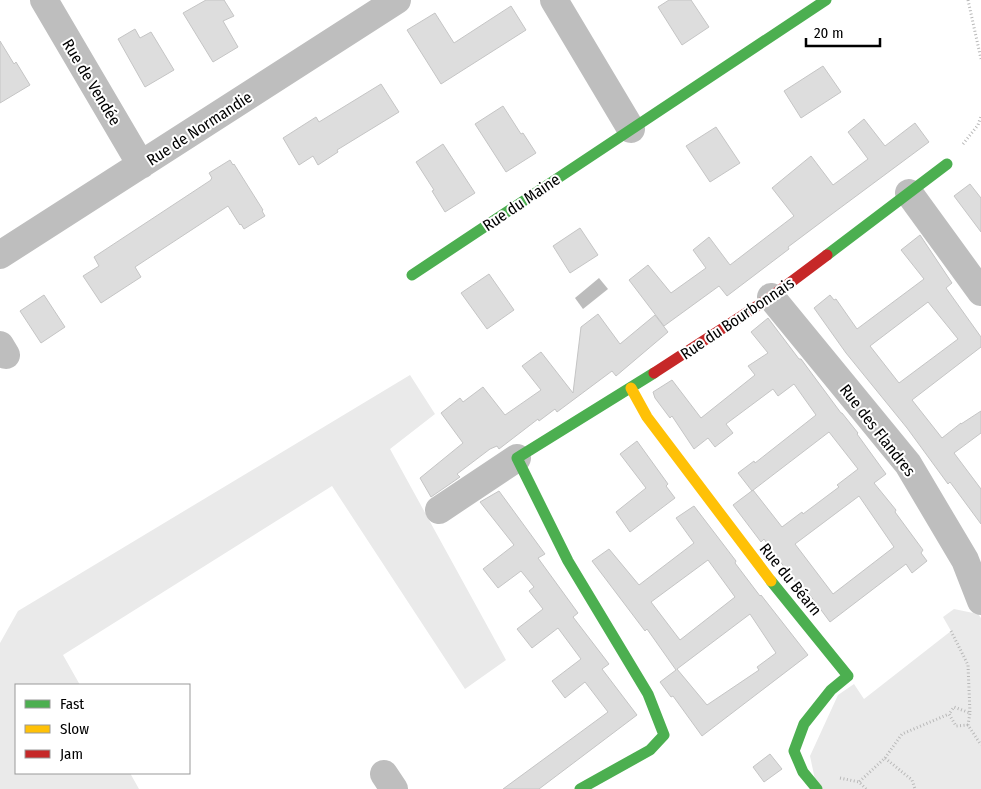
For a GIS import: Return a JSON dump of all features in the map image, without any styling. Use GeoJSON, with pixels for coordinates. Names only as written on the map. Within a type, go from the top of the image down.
{"type":"FeatureCollection","features":[{"type":"Feature","properties":{"kind":"street","name":"Rue de Vendée"},"geometry":{"type":"LineString","coordinates":[[44,0],[141,165]]}},
{"type":"Feature","properties":{"kind":"street","name":"Rue de Normandie"},"geometry":{"type":"LineString","coordinates":[[0,255],[397,0]]}},
{"type":"Feature","properties":{"kind":"street"},"geometry":{"type":"LineString","coordinates":[[554,0],[630,129]]}},
{"type":"Feature","properties":{"kind":"street","name":"Rue du Maine"},"geometry":{"type":"LineString","coordinates":[[412,275],[826,0]]}},
{"type":"Feature","properties":{"kind":"street","name":"Rue du Bourbonnais"},"geometry":{"type":"LineString","coordinates":[[439,510],[517,458],[631,388],[771,297],[947,164]]}},
{"type":"Feature","properties":{"kind":"street"},"geometry":{"type":"LineString","coordinates":[[909,193],[981,292]]}},
{"type":"Feature","properties":{"kind":"street","name":"Rue des Flandres"},"geometry":{"type":"LineString","coordinates":[[771,297],[908,464],[965,560],[981,601]]}},
{"type":"Feature","properties":{"kind":"street","name":"Rue du Béarn"},"geometry":{"type":"LineString","coordinates":[[631,388],[647,417],[671,449],[760,567],[848,676],[831,690],[804,724],[794,751],[803,772],[816,789]]}},
{"type":"Feature","properties":{"kind":"street"},"geometry":{"type":"LineString","coordinates":[[517,458],[568,561],[648,694],[664,735],[650,750],[590,787]]}},
{"type":"Feature","properties":{"kind":"path"},"geometry":{"type":"LineString","coordinates":[[968,0],[981,59]]}},
{"type":"Feature","properties":{"kind":"path"},"geometry":{"type":"LineString","coordinates":[[947,164],[978,125],[981,116]]}},
{"type":"Feature","properties":{"kind":"path"},"geometry":{"type":"LineString","coordinates":[[951,631],[968,665],[970,713],[968,725],[981,746]]}},
{"type":"Feature","properties":{"kind":"path"},"geometry":{"type":"LineString","coordinates":[[866,789],[859,782],[885,758],[902,734],[949,714],[954,707],[970,713]]}},
{"type":"Feature","properties":{"kind":"path"},"geometry":{"type":"LineString","coordinates":[[949,714],[956,726],[968,725]]}},
{"type":"Feature","properties":{"kind":"path"},"geometry":{"type":"LineString","coordinates":[[885,758],[912,780],[915,789]]}},
{"type":"Feature","properties":{"kind":"shaded area"},"geometry":{"type":"Polygon","coordinates":[[[599,278],[608,289],[583,309],[575,298],[599,278]]]}},
{"type":"Feature","properties":{"kind":"shaded area"},"geometry":{"type":"Polygon","coordinates":[[[410,375],[435,414],[390,449],[506,660],[465,689],[332,486],[63,655],[79,684],[15,684],[15,774],[131,774],[139,789],[0,789],[0,643],[18,611],[410,375]]]}},
{"type":"Feature","properties":{"kind":"shaded area"},"geometry":{"type":"Polygon","coordinates":[[[954,609],[978,614],[981,618],[981,789],[817,789],[810,756],[838,695],[854,684],[864,699],[951,631],[943,617],[954,609]]]}},
{"type":"Feature","properties":{"kind":"building"},"geometry":{"type":"Polygon","coordinates":[[[206,0],[224,0],[234,16],[223,21],[238,47],[213,62],[183,13],[206,0]]]}},
{"type":"Feature","properties":{"kind":"building"},"geometry":{"type":"Polygon","coordinates":[[[669,0],[691,0],[709,27],[682,45],[658,7],[669,0]]]}},
{"type":"Feature","properties":{"kind":"building"},"geometry":{"type":"Polygon","coordinates":[[[511,6],[526,30],[441,84],[407,30],[435,13],[454,43],[511,6]]]}},
{"type":"Feature","properties":{"kind":"building"},"geometry":{"type":"Polygon","coordinates":[[[135,29],[140,38],[151,32],[174,70],[145,87],[118,39],[135,29]]]}},
{"type":"Feature","properties":{"kind":"building"},"geometry":{"type":"Polygon","coordinates":[[[0,41],[30,85],[0,103],[0,41]]]}},
{"type":"Feature","properties":{"kind":"building"},"geometry":{"type":"Polygon","coordinates":[[[823,66],[841,92],[801,118],[784,91],[823,66]]]}},
{"type":"Feature","properties":{"kind":"building"},"geometry":{"type":"Polygon","coordinates":[[[381,84],[399,112],[337,150],[338,152],[318,165],[313,156],[299,165],[283,138],[316,117],[319,122],[381,84]]]}},
{"type":"Feature","properties":{"kind":"building"},"geometry":{"type":"Polygon","coordinates":[[[503,106],[536,153],[506,172],[475,124],[503,106]]]}},
{"type":"Feature","properties":{"kind":"building"},"geometry":{"type":"Polygon","coordinates":[[[864,119],[885,146],[915,123],[929,142],[788,247],[789,249],[727,296],[719,286],[664,326],[629,280],[648,265],[671,293],[706,268],[693,250],[709,237],[730,265],[794,216],[772,188],[811,156],[833,185],[868,159],[848,132],[864,119]]]}},
{"type":"Feature","properties":{"kind":"building"},"geometry":{"type":"Polygon","coordinates":[[[716,127],[740,163],[710,182],[686,146],[716,127]]]}},
{"type":"Feature","properties":{"kind":"building"},"geometry":{"type":"Polygon","coordinates":[[[443,144],[475,193],[445,212],[432,191],[434,190],[416,162],[443,144]]]}},
{"type":"Feature","properties":{"kind":"building"},"geometry":{"type":"Polygon","coordinates":[[[230,160],[265,216],[244,229],[228,206],[135,267],[141,277],[101,303],[83,276],[99,266],[94,257],[211,180],[212,178],[209,173],[230,160]]]}},
{"type":"Feature","properties":{"kind":"building"},"geometry":{"type":"Polygon","coordinates":[[[970,184],[981,198],[981,232],[954,196],[970,184]]]}},
{"type":"Feature","properties":{"kind":"building"},"geometry":{"type":"Polygon","coordinates":[[[580,228],[598,255],[570,273],[553,246],[580,228]]]}},
{"type":"Feature","properties":{"kind":"building"},"geometry":{"type":"Polygon","coordinates":[[[920,235],[952,283],[946,288],[981,337],[981,347],[912,400],[942,438],[961,423],[981,411],[981,433],[954,453],[981,489],[981,524],[950,482],[948,484],[907,428],[846,353],[814,308],[830,295],[834,300],[836,299],[857,329],[924,279],[901,250],[920,235]],[[928,302],[870,346],[899,383],[958,339],[928,302]]]}},
{"type":"Feature","properties":{"kind":"building"},"geometry":{"type":"Polygon","coordinates":[[[489,274],[514,310],[487,329],[461,293],[489,274]]]}},
{"type":"Feature","properties":{"kind":"building"},"geometry":{"type":"Polygon","coordinates":[[[44,295],[65,327],[41,343],[20,311],[44,295]]]}},
{"type":"Feature","properties":{"kind":"building"},"geometry":{"type":"Polygon","coordinates":[[[598,314],[620,344],[655,315],[668,332],[616,376],[612,371],[557,412],[555,409],[539,421],[538,419],[499,449],[497,446],[490,449],[457,474],[460,477],[431,497],[420,478],[463,443],[441,413],[460,398],[463,402],[483,387],[505,415],[541,390],[522,366],[541,352],[573,393],[581,327],[598,314]]]}},
{"type":"Feature","properties":{"kind":"building"},"geometry":{"type":"Polygon","coordinates":[[[768,318],[858,433],[886,474],[874,483],[896,510],[895,512],[923,550],[921,553],[927,561],[912,573],[906,564],[830,622],[801,583],[798,586],[764,539],[761,542],[733,505],[752,491],[738,473],[754,461],[755,463],[816,415],[794,384],[778,396],[773,389],[726,424],[733,433],[715,447],[708,438],[694,449],[672,416],[670,418],[655,398],[653,392],[672,380],[701,418],[755,375],[748,366],[768,353],[751,332],[768,318]],[[829,432],[753,490],[782,527],[839,487],[837,485],[858,469],[829,432]],[[859,496],[795,544],[833,594],[894,547],[859,496]]]}},
{"type":"Feature","properties":{"kind":"building"},"geometry":{"type":"Polygon","coordinates":[[[637,441],[668,484],[666,486],[675,498],[630,532],[616,512],[646,488],[620,454],[637,441]]]}},
{"type":"Feature","properties":{"kind":"building"},"geometry":{"type":"Polygon","coordinates":[[[499,491],[545,554],[538,558],[578,613],[573,617],[609,664],[602,669],[637,715],[539,789],[503,789],[608,712],[585,682],[565,698],[552,681],[581,659],[558,628],[532,648],[517,629],[543,609],[529,591],[534,587],[521,571],[498,588],[483,569],[514,545],[480,502],[499,491]]]}},
{"type":"Feature","properties":{"kind":"building"},"geometry":{"type":"Polygon","coordinates":[[[694,506],[760,596],[808,655],[702,736],[673,696],[671,697],[660,682],[676,670],[647,629],[645,631],[592,561],[609,549],[639,585],[694,543],[676,518],[694,506]],[[708,560],[651,602],[680,640],[735,597],[708,560]],[[750,614],[677,669],[707,705],[759,670],[757,667],[776,653],[750,614]]]}},
{"type":"Feature","properties":{"kind":"building"},"geometry":{"type":"Polygon","coordinates":[[[770,754],[782,769],[764,782],[753,767],[770,754]]]}},
{"type":"Feature","properties":{"kind":"traffic: fast"},"geometry":{"type":"LineString","coordinates":[[412,275],[826,0]]}},
{"type":"Feature","properties":{"kind":"traffic: fast"},"geometry":{"type":"LineString","coordinates":[[827,255],[947,164]]}},
{"type":"Feature","properties":{"kind":"traffic: fast"},"geometry":{"type":"LineString","coordinates":[[580,789],[650,750],[664,735],[648,694],[568,561],[517,458],[654,373]]}},
{"type":"Feature","properties":{"kind":"traffic: fast"},"geometry":{"type":"LineString","coordinates":[[771,581],[848,676],[831,690],[804,724],[794,751],[803,772],[817,789]]}},
{"type":"Feature","properties":{"kind":"traffic: slow"},"geometry":{"type":"LineString","coordinates":[[631,388],[647,417],[771,581]]}},
{"type":"Feature","properties":{"kind":"traffic: jam"},"geometry":{"type":"LineString","coordinates":[[654,373],[771,297],[827,255]]}}]}
